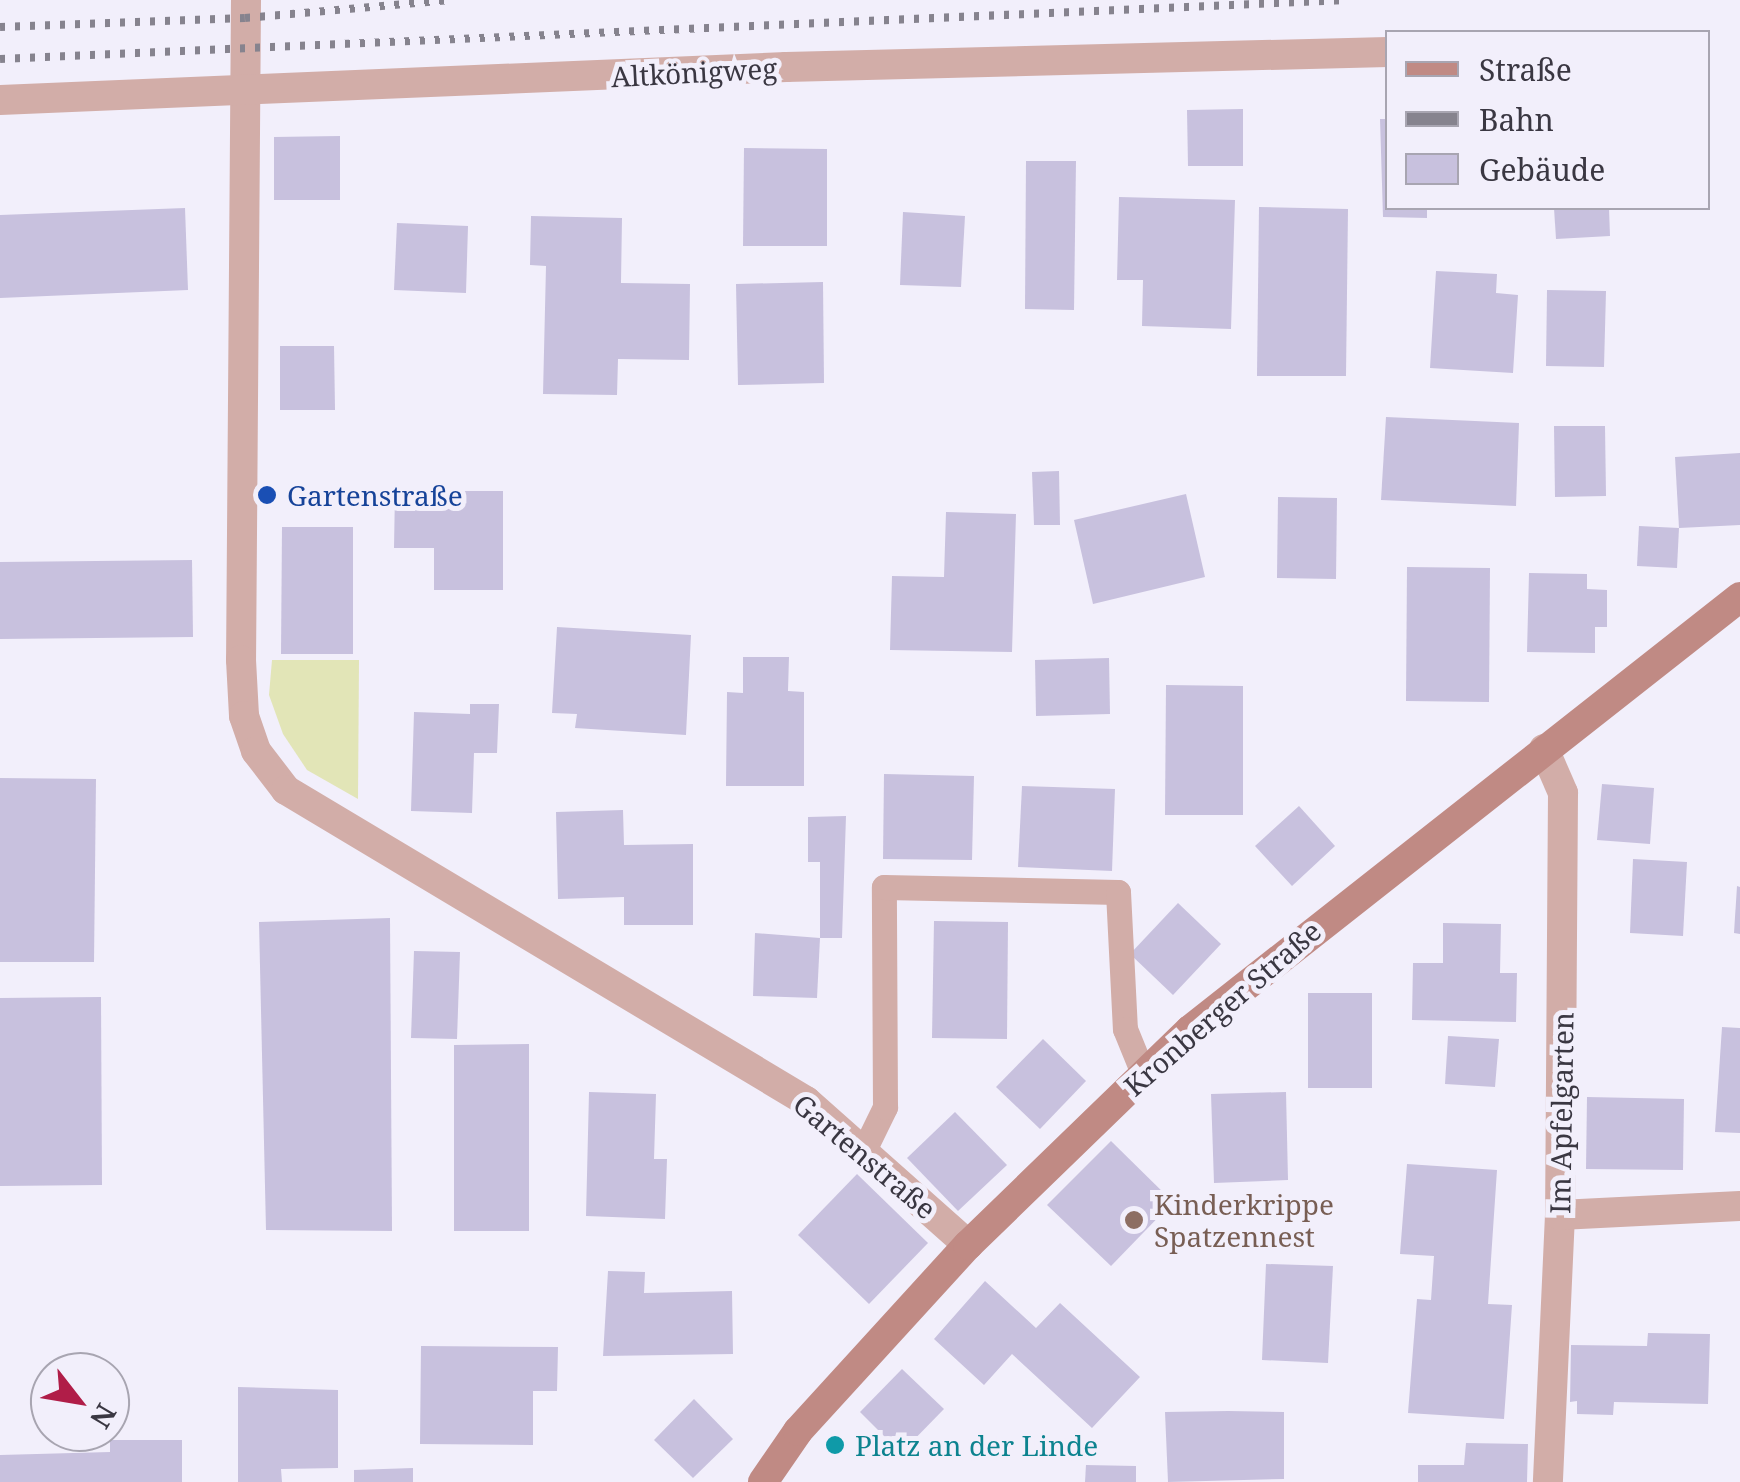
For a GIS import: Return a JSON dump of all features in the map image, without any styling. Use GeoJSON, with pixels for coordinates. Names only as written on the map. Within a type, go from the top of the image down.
{"type":"FeatureCollection","features":[{"type":"Feature","properties":{"kind":"street","name":"Gartenstraße"},"geometry":{"type":"LineString","coordinates":[[246,0],[241,660],[244,716],[256,751],[286,790],[806,1101],[865,1148],[968,1245]]}},
{"type":"Feature","properties":{"kind":"street","name":"Altkönigweg"},"geometry":{"type":"LineString","coordinates":[[0,100],[786,68],[1385,52]]}},
{"type":"Feature","properties":{"kind":"street","name":"Kronberger Straße"},"geometry":{"type":"LineString","coordinates":[[763,1482],[798,1431],[968,1245],[1143,1073],[1288,947],[1740,596]]}},
{"type":"Feature","properties":{"kind":"street","name":"Im Apfelgarten"},"geometry":{"type":"LineString","coordinates":[[1544,749],[1563,793],[1560,1216],[1548,1482]]}},
{"type":"Feature","properties":{"kind":"street"},"geometry":{"type":"LineString","coordinates":[[1560,1216],[1740,1206]]}},
{"type":"Feature","properties":{"kind":"lane"},"geometry":{"type":"LineString","coordinates":[[865,1148],[886,1108],[884,887],[1118,892],[1125,1029],[1143,1073]]}},
{"type":"Feature","properties":{"kind":"green space"},"geometry":{"type":"Polygon","coordinates":[[[272,660],[359,660],[358,799],[307,770],[283,734],[269,695],[272,660]]]}},
{"type":"Feature","properties":{"kind":"building"},"geometry":{"type":"Polygon","coordinates":[[[1243,109],[1243,166],[1188,166],[1187,110],[1243,109]]]}},
{"type":"Feature","properties":{"kind":"building"},"geometry":{"type":"Polygon","coordinates":[[[1380,119],[1385,119],[1385,210],[1427,210],[1427,218],[1383,217],[1380,119]]]}},
{"type":"Feature","properties":{"kind":"building"},"geometry":{"type":"Polygon","coordinates":[[[340,136],[340,200],[274,200],[274,137],[340,136]]]}},
{"type":"Feature","properties":{"kind":"building"},"geometry":{"type":"Polygon","coordinates":[[[744,148],[827,149],[827,246],[743,246],[744,148]]]}},
{"type":"Feature","properties":{"kind":"building"},"geometry":{"type":"Polygon","coordinates":[[[1026,161],[1076,161],[1074,310],[1025,309],[1026,161]]]}},
{"type":"Feature","properties":{"kind":"building"},"geometry":{"type":"Polygon","coordinates":[[[1119,197],[1235,200],[1231,329],[1142,326],[1143,280],[1117,280],[1119,197]]]}},
{"type":"Feature","properties":{"kind":"building"},"geometry":{"type":"Polygon","coordinates":[[[1259,207],[1348,209],[1346,376],[1257,376],[1259,207]]]}},
{"type":"Feature","properties":{"kind":"building"},"geometry":{"type":"Polygon","coordinates":[[[185,208],[188,290],[0,298],[0,215],[185,208]]]}},
{"type":"Feature","properties":{"kind":"building"},"geometry":{"type":"Polygon","coordinates":[[[1554,210],[1609,210],[1610,236],[1556,239],[1554,210]]]}},
{"type":"Feature","properties":{"kind":"building"},"geometry":{"type":"Polygon","coordinates":[[[903,212],[965,216],[961,287],[900,285],[903,212]]]}},
{"type":"Feature","properties":{"kind":"building"},"geometry":{"type":"Polygon","coordinates":[[[531,216],[622,218],[621,283],[690,284],[689,360],[618,359],[617,395],[543,394],[546,266],[530,265],[531,216]]]}},
{"type":"Feature","properties":{"kind":"building"},"geometry":{"type":"Polygon","coordinates":[[[397,223],[468,226],[466,293],[394,290],[397,223]]]}},
{"type":"Feature","properties":{"kind":"building"},"geometry":{"type":"Polygon","coordinates":[[[1436,271],[1497,274],[1496,293],[1518,295],[1513,373],[1430,368],[1436,271]]]}},
{"type":"Feature","properties":{"kind":"building"},"geometry":{"type":"Polygon","coordinates":[[[823,282],[824,383],[738,385],[736,284],[823,282]]]}},
{"type":"Feature","properties":{"kind":"building"},"geometry":{"type":"Polygon","coordinates":[[[1547,290],[1606,291],[1604,367],[1546,366],[1547,290]]]}},
{"type":"Feature","properties":{"kind":"building"},"geometry":{"type":"Polygon","coordinates":[[[280,346],[334,346],[335,410],[280,410],[280,346]]]}},
{"type":"Feature","properties":{"kind":"building"},"geometry":{"type":"Polygon","coordinates":[[[1386,417],[1519,423],[1516,506],[1381,500],[1386,417]]]}},
{"type":"Feature","properties":{"kind":"building"},"geometry":{"type":"Polygon","coordinates":[[[1554,426],[1605,426],[1606,496],[1555,497],[1554,426]]]}},
{"type":"Feature","properties":{"kind":"building"},"geometry":{"type":"Polygon","coordinates":[[[1740,453],[1740,525],[1679,528],[1675,457],[1740,453]]]}},
{"type":"Feature","properties":{"kind":"building"},"geometry":{"type":"Polygon","coordinates":[[[1059,471],[1060,525],[1034,525],[1032,472],[1059,471]]]}},
{"type":"Feature","properties":{"kind":"building"},"geometry":{"type":"Polygon","coordinates":[[[395,491],[503,491],[503,590],[434,590],[434,548],[394,548],[395,491]]]}},
{"type":"Feature","properties":{"kind":"building"},"geometry":{"type":"Polygon","coordinates":[[[1186,494],[1205,577],[1093,604],[1074,520],[1186,494]]]}},
{"type":"Feature","properties":{"kind":"building"},"geometry":{"type":"Polygon","coordinates":[[[1278,497],[1337,498],[1336,579],[1277,578],[1278,497]]]}},
{"type":"Feature","properties":{"kind":"building"},"geometry":{"type":"Polygon","coordinates":[[[946,512],[1016,514],[1012,652],[890,650],[892,576],[944,577],[946,512]]]}},
{"type":"Feature","properties":{"kind":"building"},"geometry":{"type":"Polygon","coordinates":[[[1639,526],[1679,528],[1677,568],[1637,566],[1639,526]]]}},
{"type":"Feature","properties":{"kind":"building"},"geometry":{"type":"Polygon","coordinates":[[[282,527],[353,527],[353,654],[281,654],[282,527]]]}},
{"type":"Feature","properties":{"kind":"building"},"geometry":{"type":"Polygon","coordinates":[[[192,560],[193,637],[0,639],[0,562],[192,560]]]}},
{"type":"Feature","properties":{"kind":"building"},"geometry":{"type":"Polygon","coordinates":[[[1407,567],[1490,568],[1489,702],[1406,701],[1407,567]]]}},
{"type":"Feature","properties":{"kind":"building"},"geometry":{"type":"Polygon","coordinates":[[[1529,573],[1587,574],[1587,589],[1607,590],[1607,627],[1595,627],[1595,653],[1527,652],[1529,573]]]}},
{"type":"Feature","properties":{"kind":"building"},"geometry":{"type":"Polygon","coordinates":[[[557,627],[691,635],[686,735],[575,728],[577,714],[552,713],[557,627]]]}},
{"type":"Feature","properties":{"kind":"building"},"geometry":{"type":"Polygon","coordinates":[[[743,657],[789,657],[788,691],[804,692],[804,786],[726,786],[727,692],[743,693],[743,657]]]}},
{"type":"Feature","properties":{"kind":"building"},"geometry":{"type":"Polygon","coordinates":[[[1109,658],[1110,714],[1036,716],[1035,660],[1109,658]]]}},
{"type":"Feature","properties":{"kind":"building"},"geometry":{"type":"Polygon","coordinates":[[[1166,685],[1243,686],[1243,815],[1165,815],[1166,685]]]}},
{"type":"Feature","properties":{"kind":"building"},"geometry":{"type":"Polygon","coordinates":[[[470,704],[499,704],[497,753],[474,753],[472,813],[411,811],[414,712],[470,714],[470,704]]]}},
{"type":"Feature","properties":{"kind":"building"},"geometry":{"type":"Polygon","coordinates":[[[884,774],[974,776],[972,860],[883,859],[884,774]]]}},
{"type":"Feature","properties":{"kind":"building"},"geometry":{"type":"Polygon","coordinates":[[[0,778],[96,779],[94,962],[0,962],[0,778]]]}},
{"type":"Feature","properties":{"kind":"building"},"geometry":{"type":"Polygon","coordinates":[[[1602,784],[1654,788],[1650,844],[1597,840],[1602,784]]]}},
{"type":"Feature","properties":{"kind":"building"},"geometry":{"type":"Polygon","coordinates":[[[1022,786],[1115,789],[1112,871],[1018,867],[1022,786]]]}},
{"type":"Feature","properties":{"kind":"building"},"geometry":{"type":"Polygon","coordinates":[[[1299,806],[1335,846],[1292,886],[1255,846],[1299,806]]]}},
{"type":"Feature","properties":{"kind":"building"},"geometry":{"type":"Polygon","coordinates":[[[623,810],[624,845],[693,844],[693,925],[624,925],[624,897],[558,899],[556,812],[623,810]]]}},
{"type":"Feature","properties":{"kind":"building"},"geometry":{"type":"Polygon","coordinates":[[[846,816],[842,938],[820,938],[820,862],[808,862],[808,817],[846,816]]]}},
{"type":"Feature","properties":{"kind":"building"},"geometry":{"type":"Polygon","coordinates":[[[1633,859],[1687,862],[1683,936],[1630,933],[1633,859]]]}},
{"type":"Feature","properties":{"kind":"building"},"geometry":{"type":"Polygon","coordinates":[[[1737,886],[1740,887],[1740,934],[1734,933],[1737,886]]]}},
{"type":"Feature","properties":{"kind":"building"},"geometry":{"type":"Polygon","coordinates":[[[1178,903],[1221,944],[1173,995],[1130,954],[1178,903]]]}},
{"type":"Feature","properties":{"kind":"building"},"geometry":{"type":"Polygon","coordinates":[[[390,918],[392,1231],[266,1230],[259,922],[390,918]]]}},
{"type":"Feature","properties":{"kind":"building"},"geometry":{"type":"Polygon","coordinates":[[[934,921],[1008,922],[1007,1039],[932,1038],[934,921]]]}},
{"type":"Feature","properties":{"kind":"building"},"geometry":{"type":"Polygon","coordinates":[[[1443,923],[1501,924],[1500,973],[1517,973],[1516,1022],[1412,1020],[1413,963],[1443,963],[1443,923]]]}},
{"type":"Feature","properties":{"kind":"building"},"geometry":{"type":"Polygon","coordinates":[[[755,933],[820,938],[817,998],[753,996],[755,933]]]}},
{"type":"Feature","properties":{"kind":"building"},"geometry":{"type":"Polygon","coordinates":[[[414,951],[460,952],[457,1039],[411,1038],[414,951]]]}},
{"type":"Feature","properties":{"kind":"building"},"geometry":{"type":"Polygon","coordinates":[[[1308,993],[1372,993],[1372,1088],[1308,1088],[1308,993]]]}},
{"type":"Feature","properties":{"kind":"building"},"geometry":{"type":"Polygon","coordinates":[[[101,997],[102,1185],[0,1186],[0,998],[101,997]]]}},
{"type":"Feature","properties":{"kind":"building"},"geometry":{"type":"Polygon","coordinates":[[[1722,1027],[1740,1028],[1740,1133],[1715,1132],[1722,1027]]]}},
{"type":"Feature","properties":{"kind":"building"},"geometry":{"type":"Polygon","coordinates":[[[1448,1036],[1499,1039],[1495,1087],[1445,1084],[1448,1036]]]}},
{"type":"Feature","properties":{"kind":"building"},"geometry":{"type":"Polygon","coordinates":[[[1043,1039],[1086,1081],[1040,1129],[996,1087],[1043,1039]]]}},
{"type":"Feature","properties":{"kind":"building"},"geometry":{"type":"Polygon","coordinates":[[[529,1044],[529,1231],[454,1231],[454,1045],[529,1044]]]}},
{"type":"Feature","properties":{"kind":"building"},"geometry":{"type":"Polygon","coordinates":[[[589,1092],[656,1094],[654,1159],[667,1159],[665,1219],[586,1216],[589,1092]]]}},
{"type":"Feature","properties":{"kind":"building"},"geometry":{"type":"Polygon","coordinates":[[[1286,1092],[1288,1180],[1214,1183],[1211,1094],[1286,1092]]]}},
{"type":"Feature","properties":{"kind":"building"},"geometry":{"type":"Polygon","coordinates":[[[1587,1097],[1684,1099],[1683,1170],[1586,1169],[1587,1097]]]}},
{"type":"Feature","properties":{"kind":"building"},"geometry":{"type":"Polygon","coordinates":[[[955,1112],[1007,1165],[958,1211],[907,1158],[955,1112]]]}},
{"type":"Feature","properties":{"kind":"building"},"geometry":{"type":"Polygon","coordinates":[[[1111,1141],[1173,1202],[1111,1266],[1047,1205],[1111,1141]]]}},
{"type":"Feature","properties":{"kind":"building"},"geometry":{"type":"Polygon","coordinates":[[[1407,1164],[1497,1170],[1488,1304],[1512,1305],[1504,1419],[1408,1413],[1417,1299],[1431,1300],[1434,1256],[1400,1254],[1407,1164]]]}},
{"type":"Feature","properties":{"kind":"building"},"geometry":{"type":"Polygon","coordinates":[[[857,1174],[928,1243],[869,1304],[798,1235],[857,1174]]]}},
{"type":"Feature","properties":{"kind":"building"},"geometry":{"type":"Polygon","coordinates":[[[1266,1264],[1333,1266],[1328,1363],[1262,1360],[1266,1264]]]}},
{"type":"Feature","properties":{"kind":"building"},"geometry":{"type":"Polygon","coordinates":[[[608,1271],[645,1272],[644,1293],[732,1291],[733,1354],[603,1356],[608,1271]]]}},
{"type":"Feature","properties":{"kind":"building"},"geometry":{"type":"Polygon","coordinates":[[[985,1281],[1036,1328],[1060,1303],[1140,1377],[1092,1428],[1012,1354],[984,1385],[934,1339],[985,1281]]]}},
{"type":"Feature","properties":{"kind":"building"},"geometry":{"type":"Polygon","coordinates":[[[1648,1333],[1710,1334],[1708,1404],[1614,1402],[1613,1415],[1577,1414],[1577,1401],[1570,1402],[1571,1345],[1647,1346],[1648,1333]]]}},
{"type":"Feature","properties":{"kind":"building"},"geometry":{"type":"Polygon","coordinates":[[[421,1346],[558,1347],[557,1391],[533,1391],[533,1445],[420,1444],[421,1346]]]}},
{"type":"Feature","properties":{"kind":"building"},"geometry":{"type":"Polygon","coordinates":[[[902,1369],[944,1409],[901,1453],[860,1412],[902,1369]]]}},
{"type":"Feature","properties":{"kind":"building"},"geometry":{"type":"Polygon","coordinates":[[[238,1387],[338,1390],[338,1468],[281,1469],[282,1482],[238,1482],[238,1387]]]}},
{"type":"Feature","properties":{"kind":"building"},"geometry":{"type":"Polygon","coordinates":[[[694,1399],[733,1439],[693,1478],[654,1440],[694,1399]]]}},
{"type":"Feature","properties":{"kind":"building"},"geometry":{"type":"Polygon","coordinates":[[[1165,1412],[1284,1412],[1284,1479],[1168,1482],[1165,1412]]]}},
{"type":"Feature","properties":{"kind":"building"},"geometry":{"type":"Polygon","coordinates":[[[130,1440],[182,1440],[182,1482],[0,1482],[0,1455],[130,1452],[130,1440]]]}},
{"type":"Feature","properties":{"kind":"building"},"geometry":{"type":"Polygon","coordinates":[[[1466,1443],[1528,1444],[1527,1482],[1418,1482],[1418,1465],[1464,1465],[1466,1443]]]}},
{"type":"Feature","properties":{"kind":"building"},"geometry":{"type":"Polygon","coordinates":[[[1086,1465],[1136,1466],[1136,1482],[1085,1482],[1086,1465]]]}},
{"type":"Feature","properties":{"kind":"building"},"geometry":{"type":"Polygon","coordinates":[[[413,1468],[413,1482],[354,1482],[354,1470],[413,1468]]]}},
{"type":"Feature","properties":{"kind":"railway"},"geometry":{"type":"LineString","coordinates":[[0,27],[245,18],[450,0]]}},
{"type":"Feature","properties":{"kind":"railway"},"geometry":{"type":"LineString","coordinates":[[0,59],[1348,0]]}},
{"type":"Feature","properties":{"kind":"place","name":"Gartenstraße"},"geometry":{"type":"Point","coordinates":[267,495]}},
{"type":"Feature","properties":{"kind":"place","name":"Kinderkrippe Spatzennest"},"geometry":{"type":"Point","coordinates":[1134,1220]}},
{"type":"Feature","properties":{"kind":"place","name":"Platz an der Linde"},"geometry":{"type":"Point","coordinates":[835,1445]}}]}
